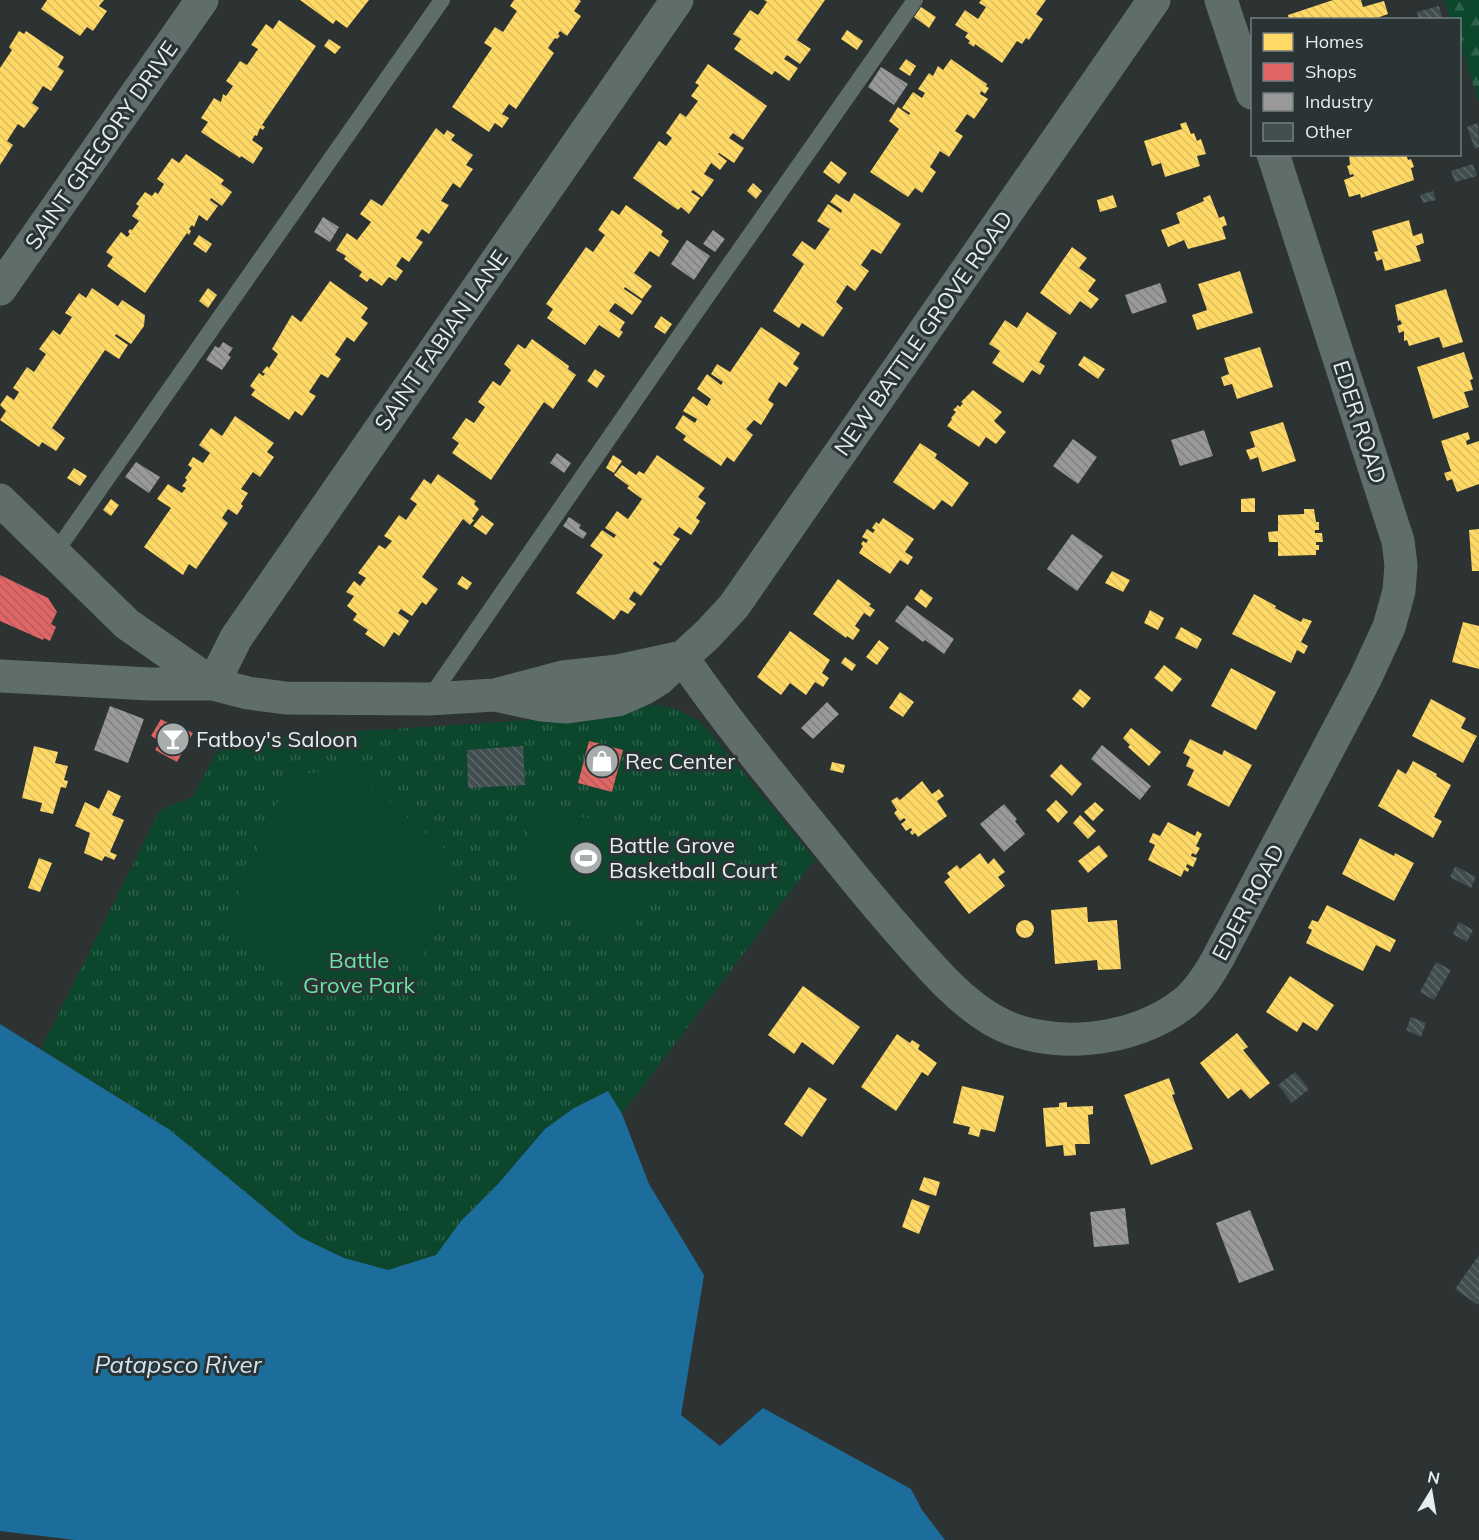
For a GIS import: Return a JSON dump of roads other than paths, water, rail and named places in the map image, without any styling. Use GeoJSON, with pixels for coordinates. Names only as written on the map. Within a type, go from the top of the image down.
{"type":"FeatureCollection","features":[{"type":"Feature","properties":{"kind":"street","name":"SAINT GREGORY DRIVE"},"geometry":{"type":"LineString","coordinates":[[0,289],[202,0]]}},
{"type":"Feature","properties":{"kind":"street","name":"SAINT FABIAN LANE"},"geometry":{"type":"LineString","coordinates":[[213,684],[236,638],[676,0]]}},
{"type":"Feature","properties":{"kind":"street","name":"NEW BATTLE GROVE ROAD"},"geometry":{"type":"LineString","coordinates":[[213,684],[248,693],[286,698],[429,699],[495,695],[562,676],[618,671],[682,657],[734,606],[1154,0]]}},
{"type":"Feature","properties":{"kind":"street"},"geometry":{"type":"LineString","coordinates":[[1221,0],[1251,90]]}},
{"type":"Feature","properties":{"kind":"street","name":"EDER ROAD"},"geometry":{"type":"LineString","coordinates":[[682,657],[712,701],[878,906],[962,999],[992,1020],[1024,1033],[1059,1041],[1095,1038],[1133,1029],[1161,1019],[1185,1003],[1202,984],[1217,960],[1365,679],[1389,627],[1399,591],[1401,565],[1398,541],[1274,156]]}},
{"type":"Feature","properties":{"kind":"street"},"geometry":{"type":"LineString","coordinates":[[0,500],[127,624],[213,684]]}},
{"type":"Feature","properties":{"kind":"street"},"geometry":{"type":"LineString","coordinates":[[0,676],[150,684],[213,684]]}},
{"type":"Feature","properties":{"kind":"lane"},"geometry":{"type":"LineString","coordinates":[[55,553],[441,0]]}},
{"type":"Feature","properties":{"kind":"lane"},"geometry":{"type":"LineString","coordinates":[[429,699],[915,0]]}},
{"type":"Feature","properties":{"kind":"water","name":"Patapsco River"},"geometry":{"type":"Polygon","coordinates":[[[0,1024],[170,1130],[300,1237],[344,1258],[388,1270],[436,1255],[461,1221],[498,1184],[545,1129],[574,1108],[608,1091],[622,1114],[649,1184],[704,1275],[681,1415],[720,1446],[763,1408],[911,1489],[922,1510],[945,1540],[75,1540],[0,1531],[0,1024]]]}},
{"type":"Feature","properties":{"kind":"place","name":"Fatboy's Saloon"},"geometry":{"type":"Point","coordinates":[173,739]}},
{"type":"Feature","properties":{"kind":"place","name":"Rec Center"},"geometry":{"type":"Point","coordinates":[602,761]}},
{"type":"Feature","properties":{"kind":"place","name":"Battle Grove Basketball Court"},"geometry":{"type":"Point","coordinates":[586,858]}},
{"type":"Feature","properties":{"kind":"park label","name":"Battle Grove Park"},"geometry":{"type":"Point","coordinates":[359,972]}}]}
